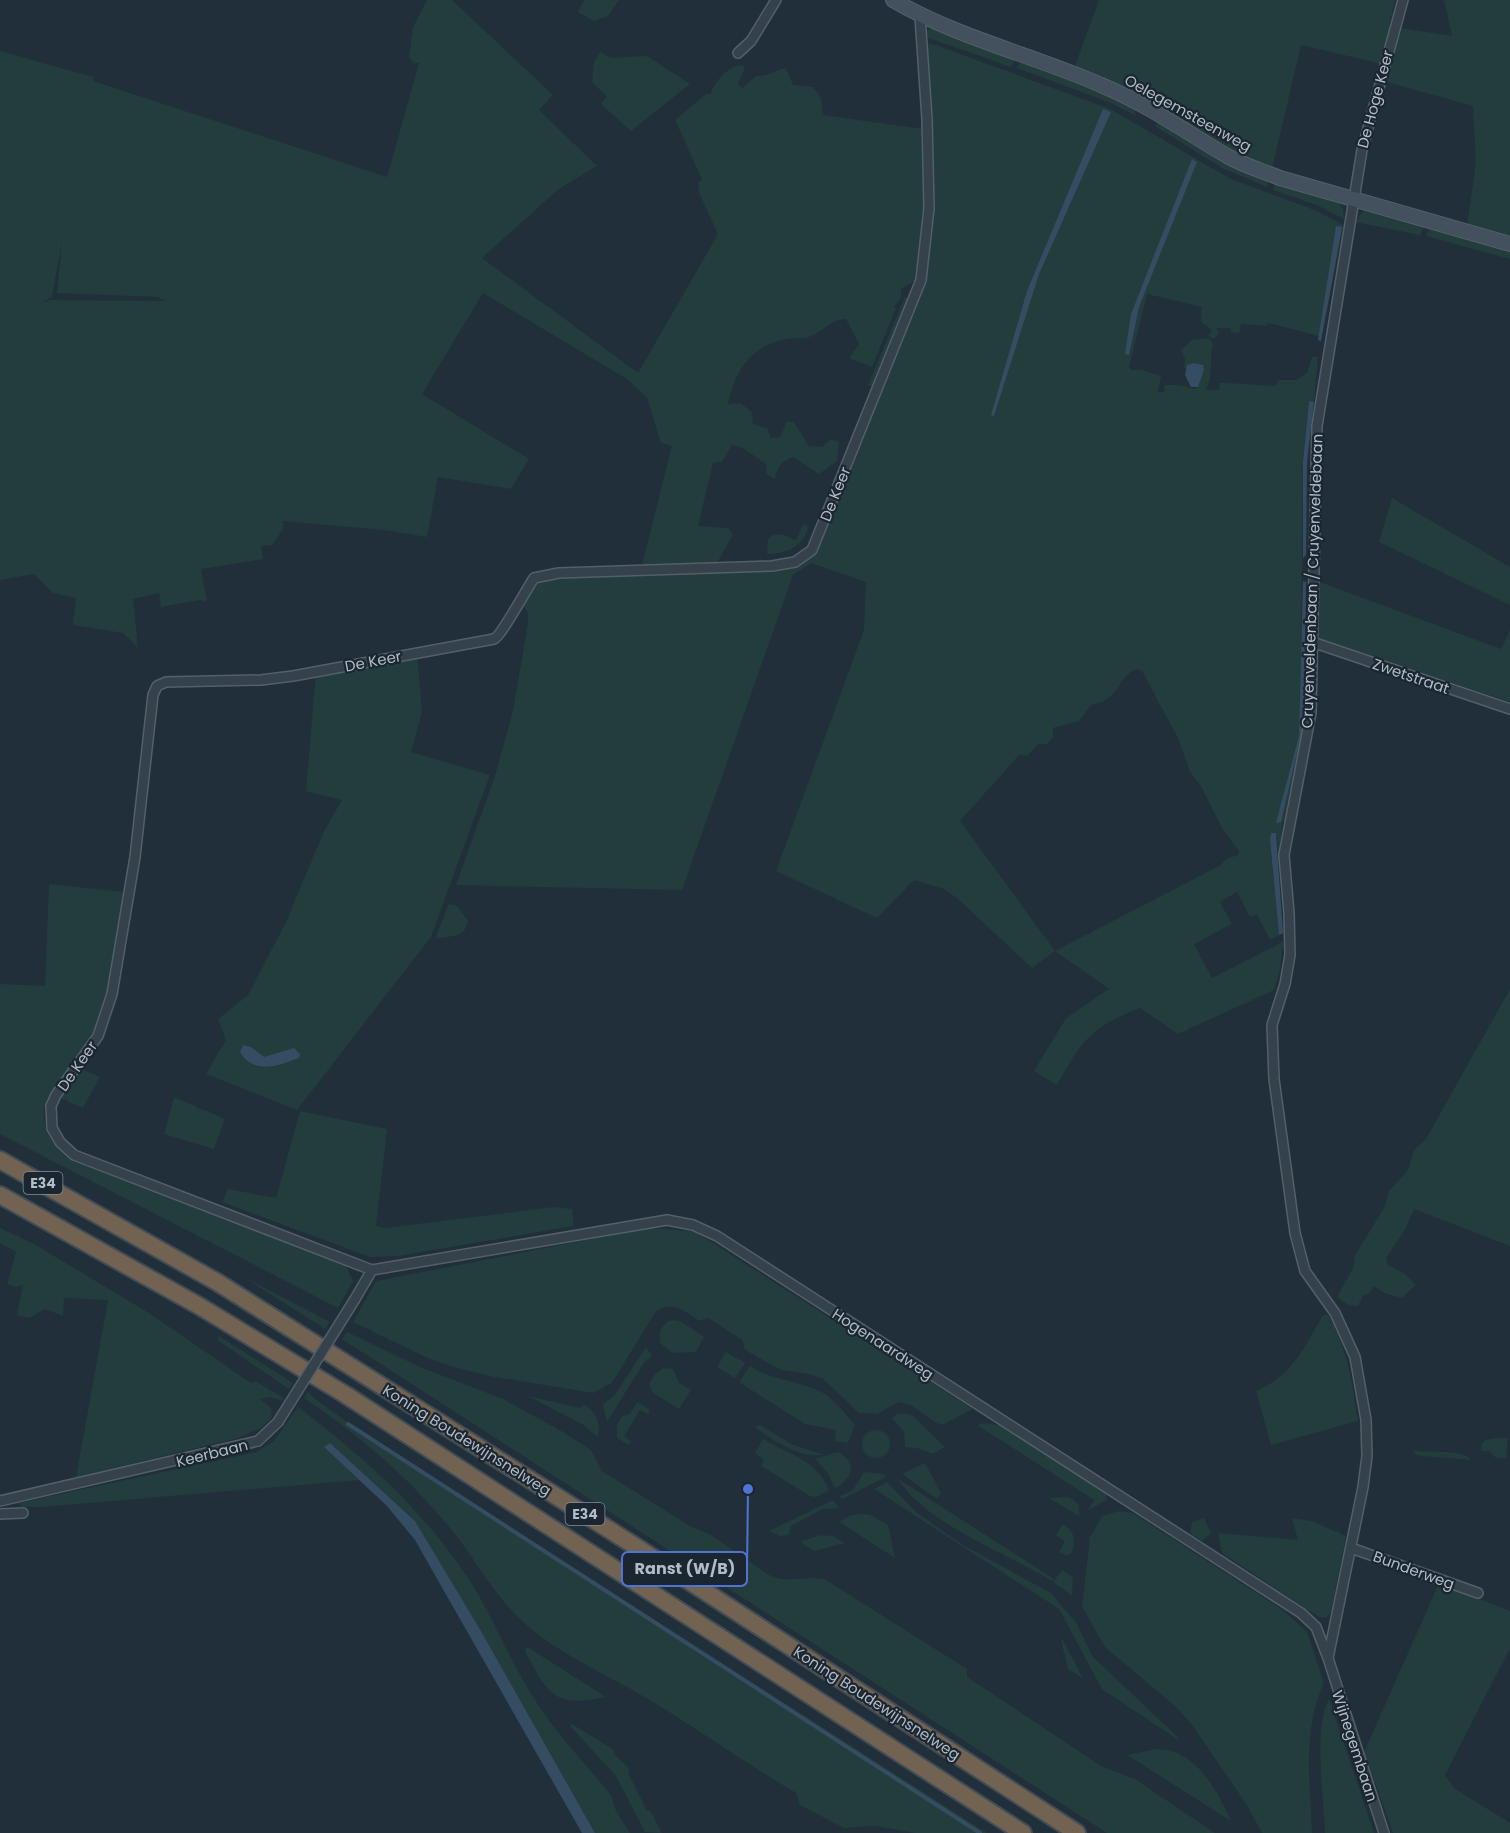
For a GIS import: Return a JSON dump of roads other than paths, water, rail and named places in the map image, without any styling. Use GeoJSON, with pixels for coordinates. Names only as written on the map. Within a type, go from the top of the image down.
{"type":"FeatureCollection","features":[{"type":"Feature","properties":{"kind":"highway","name":"Koning Boudewijnsnelweg"},"geometry":{"type":"LineString","coordinates":[[0,1160],[217,1282],[635,1546],[1077,1833]]}},
{"type":"Feature","properties":{"kind":"highway","name":"Koning Boudewijnsnelweg"},"geometry":{"type":"LineString","coordinates":[[0,1195],[201,1307],[346,1395],[1023,1833]]}},
{"type":"Feature","properties":{"kind":"street"},"geometry":{"type":"LineString","coordinates":[[738,53],[752,41],[776,0]]}},
{"type":"Feature","properties":{"kind":"street","name":"Oelegemsteenweg"},"geometry":{"type":"LineString","coordinates":[[893,0],[920,16],[1111,89],[1154,110],[1231,158],[1252,168],[1353,200],[1510,244]]}},
{"type":"Feature","properties":{"kind":"street","name":"De Hoge Keer"},"geometry":{"type":"LineString","coordinates":[[1353,200],[1362,150],[1403,0]]}},
{"type":"Feature","properties":{"kind":"street","name":"De Keer"},"geometry":{"type":"LineString","coordinates":[[372,1270],[74,1155],[60,1142],[52,1128],[51,1106],[56,1095],[98,1036],[112,994],[135,857],[153,695],[157,686],[166,682],[249,681],[293,676],[494,639],[501,633],[519,598],[534,578],[559,573],[772,566],[795,562],[809,554],[816,542],[921,280],[928,208],[927,119],[920,16]]}},
{"type":"Feature","properties":{"kind":"street","name":"Cruyenveldenbaan / Cruyenveldebaan"},"geometry":{"type":"LineString","coordinates":[[1328,1658],[1367,1456],[1362,1392],[1355,1357],[1335,1313],[1305,1271],[1295,1233],[1274,1079],[1272,1025],[1285,984],[1290,955],[1284,855],[1311,713],[1317,426],[1353,200]]}},
{"type":"Feature","properties":{"kind":"street","name":"Zwetstraat"},"geometry":{"type":"LineString","coordinates":[[1312,642],[1510,709]]}},
{"type":"Feature","properties":{"kind":"street","name":"Hogenaardweg"},"geometry":{"type":"LineString","coordinates":[[372,1270],[633,1224],[667,1220],[693,1225],[717,1236],[1301,1613],[1316,1627],[1328,1658]]}},
{"type":"Feature","properties":{"kind":"street","name":"Keerbaan"},"geometry":{"type":"LineString","coordinates":[[0,1501],[258,1441],[278,1422],[372,1270]]}},
{"type":"Feature","properties":{"kind":"street"},"geometry":{"type":"LineString","coordinates":[[0,1514],[23,1513]]}},
{"type":"Feature","properties":{"kind":"street","name":"Bunderweg"},"geometry":{"type":"LineString","coordinates":[[1351,1548],[1478,1593]]}},
{"type":"Feature","properties":{"kind":"street","name":"Wijnegembaan"},"geometry":{"type":"LineString","coordinates":[[1328,1658],[1384,1833]]}},
{"type":"Feature","properties":{"kind":"water"},"geometry":{"type":"Polygon","coordinates":[[[1103,109],[1111,112],[1039,274],[994,416],[991,415],[1027,291],[1103,109]]]}},
{"type":"Feature","properties":{"kind":"water"},"geometry":{"type":"Polygon","coordinates":[[[1192,159],[1197,162],[1139,307],[1129,355],[1125,354],[1131,314],[1192,159]]]}},
{"type":"Feature","properties":{"kind":"water"},"geometry":{"type":"Polygon","coordinates":[[[1336,226],[1342,227],[1321,341],[1318,340],[1336,226]]]}},
{"type":"Feature","properties":{"kind":"water"},"geometry":{"type":"Polygon","coordinates":[[[1193,363],[1203,365],[1204,370],[1198,387],[1191,387],[1185,375],[1187,365],[1193,363]]]}},
{"type":"Feature","properties":{"kind":"water"},"geometry":{"type":"Polygon","coordinates":[[[1309,401],[1314,402],[1307,462],[1306,555],[1303,558],[1303,461],[1309,401]]]}},
{"type":"Feature","properties":{"kind":"water"},"geometry":{"type":"Polygon","coordinates":[[[1303,581],[1306,582],[1304,723],[1281,822],[1276,823],[1299,736],[1303,581]]]}},
{"type":"Feature","properties":{"kind":"water"},"geometry":{"type":"Polygon","coordinates":[[[1271,833],[1276,833],[1283,933],[1279,935],[1270,840],[1271,833]]]}},
{"type":"Feature","properties":{"kind":"water"},"geometry":{"type":"Polygon","coordinates":[[[243,1045],[251,1047],[264,1057],[294,1048],[300,1054],[299,1058],[283,1064],[259,1066],[252,1064],[240,1052],[243,1045]]]}},
{"type":"Feature","properties":{"kind":"water"},"geometry":{"type":"Polygon","coordinates":[[[330,1443],[415,1521],[481,1631],[595,1833],[582,1833],[415,1540],[387,1506],[324,1447],[330,1443]]]}},
{"type":"Feature","properties":{"kind":"waterway"},"geometry":{"type":"LineString","coordinates":[[348,1424],[980,1833]]}},
{"type":"Feature","properties":{"kind":"place","name":"Ranst (W/B)"},"geometry":{"type":"Point","coordinates":[748,1489]}}]}
